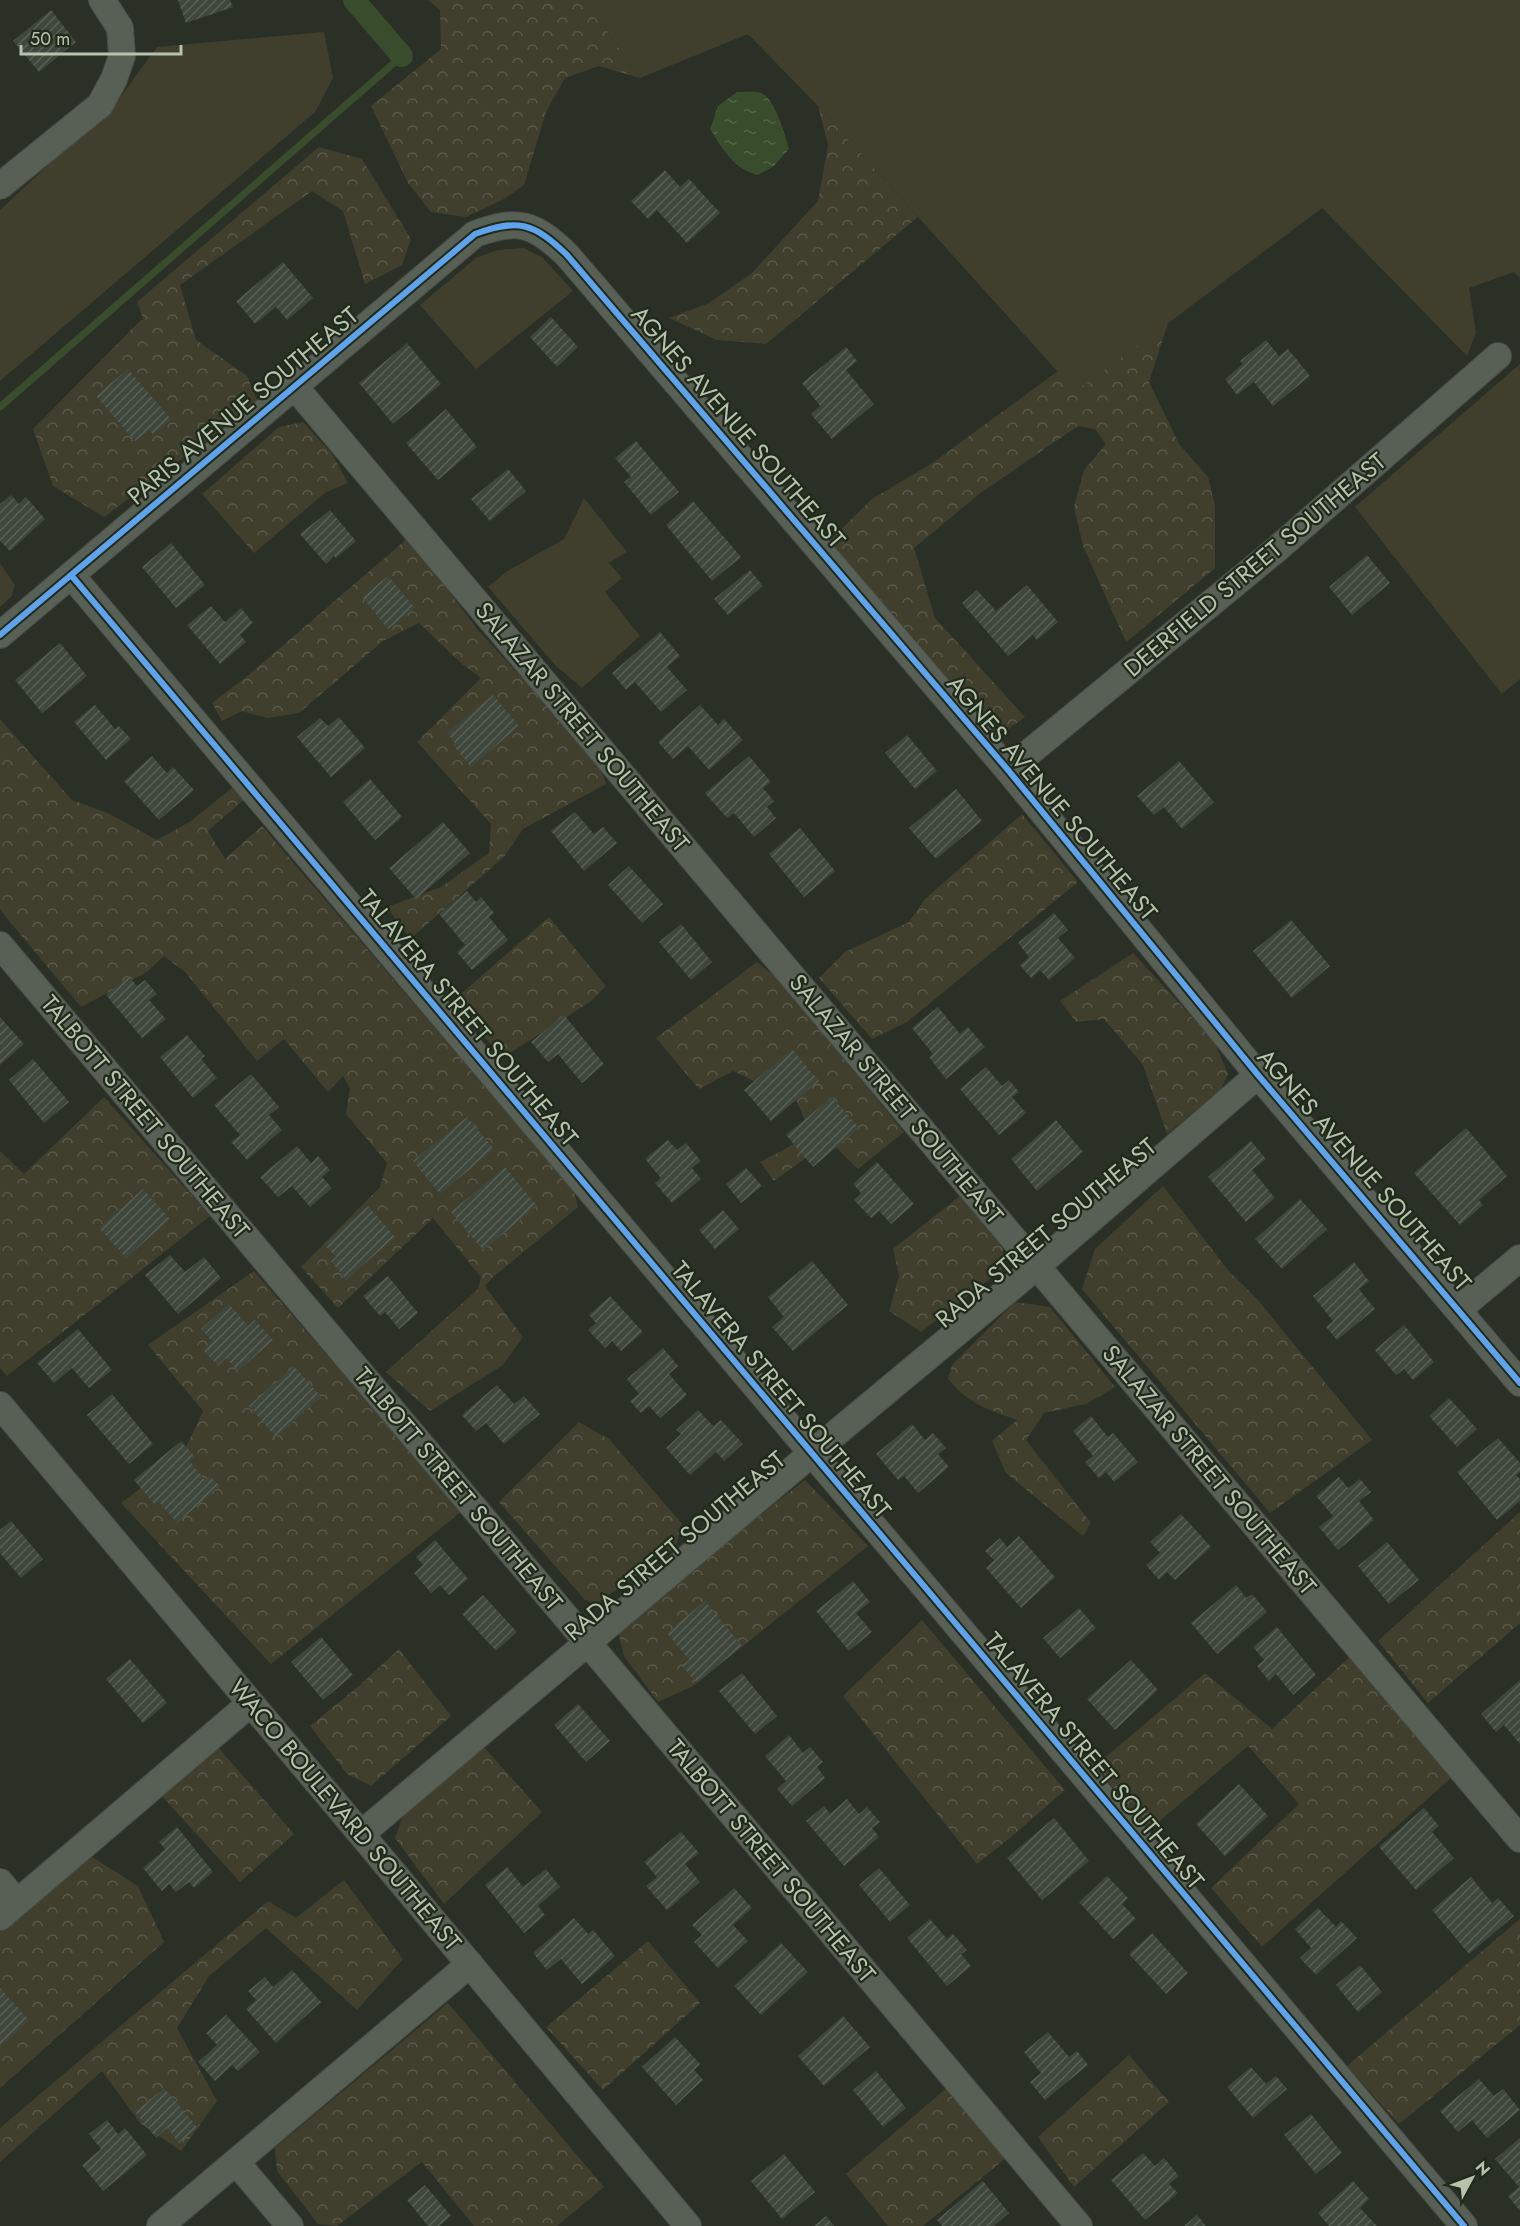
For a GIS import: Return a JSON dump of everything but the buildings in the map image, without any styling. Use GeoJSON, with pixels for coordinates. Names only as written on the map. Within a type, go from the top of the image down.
{"type":"FeatureCollection","features":[{"type":"Feature","properties":{"kind":"street"},"geometry":{"type":"LineString","coordinates":[[0,186],[100,105],[114,79],[122,56],[120,28],[102,0]]}},
{"type":"Feature","properties":{"kind":"street","name":"PARIS AVENUE SOUTHEAST"},"geometry":{"type":"LineString","coordinates":[[0,635],[475,234],[501,225],[519,225]]}},
{"type":"Feature","properties":{"kind":"street","name":"AGNES AVENUE SOUTHEAST"},"geometry":{"type":"LineString","coordinates":[[519,225],[547,235],[567,255],[1008,770],[1258,1075],[1520,1383]]}},
{"type":"Feature","properties":{"kind":"street","name":"DEERFIELD STREET SOUTHEAST"},"geometry":{"type":"LineString","coordinates":[[1008,770],[1276,549],[1498,356]]}},
{"type":"Feature","properties":{"kind":"street","name":"SALAZAR STREET SOUTHEAST"},"geometry":{"type":"LineString","coordinates":[[294,386],[1520,1839]]}},
{"type":"Feature","properties":{"kind":"street","name":"TALAVERA STREET SOUTHEAST"},"geometry":{"type":"LineString","coordinates":[[71,575],[1464,2226]]}},
{"type":"Feature","properties":{"kind":"street","name":"TALBOTT STREET SOUTHEAST"},"geometry":{"type":"LineString","coordinates":[[0,945],[1079,2226]]}},
{"type":"Feature","properties":{"kind":"street","name":"RADA STREET SOUTHEAST"},"geometry":{"type":"LineString","coordinates":[[361,1834],[1037,1266],[1258,1075]]}},
{"type":"Feature","properties":{"kind":"street"},"geometry":{"type":"LineString","coordinates":[[1459,1309],[1520,1257]]}},
{"type":"Feature","properties":{"kind":"street","name":"WACO BOULEVARD SOUTHEAST"},"geometry":{"type":"LineString","coordinates":[[0,1405],[688,2226]]}},
{"type":"Feature","properties":{"kind":"street"},"geometry":{"type":"LineString","coordinates":[[0,1882],[9,1909],[251,1703]]}},
{"type":"Feature","properties":{"kind":"street"},"geometry":{"type":"LineString","coordinates":[[160,2226],[470,1964]]}},
{"type":"Feature","properties":{"kind":"street"},"geometry":{"type":"LineString","coordinates":[[236,2162],[290,2226]]}},
{"type":"Feature","properties":{"kind":"green space"},"geometry":{"type":"Polygon","coordinates":[[[428,0],[591,0],[608,33],[640,78],[599,66],[565,78],[546,112],[524,185],[504,199],[466,217],[431,212],[408,183],[371,106],[441,49],[440,10],[428,0]]]}},
{"type":"Feature","properties":{"kind":"green space"},"geometry":{"type":"Polygon","coordinates":[[[591,0],[1520,0],[1520,278],[1514,272],[1469,288],[1476,333],[1467,356],[1322,208],[1076,392],[818,106],[748,34],[640,78],[608,33],[591,0]]]}},
{"type":"Feature","properties":{"kind":"green space"},"geometry":{"type":"Polygon","coordinates":[[[324,32],[333,78],[315,112],[0,381],[0,210],[119,99],[157,47],[324,32]]]}},
{"type":"Feature","properties":{"kind":"green space"},"geometry":{"type":"Polygon","coordinates":[[[818,106],[918,217],[766,344],[717,340],[669,318],[707,304],[751,274],[818,201],[828,145],[818,106]]]}},
{"type":"Feature","properties":{"kind":"green space"},"geometry":{"type":"Polygon","coordinates":[[[319,147],[362,159],[411,239],[402,265],[365,284],[343,211],[312,191],[180,285],[196,340],[247,376],[258,402],[104,517],[53,486],[33,429],[143,318],[137,302],[319,147]]]}},
{"type":"Feature","properties":{"kind":"green space"},"geometry":{"type":"Polygon","coordinates":[[[524,248],[543,258],[573,291],[476,369],[420,305],[476,258],[497,250],[524,248]]]}},
{"type":"Feature","properties":{"kind":"green space"},"geometry":{"type":"Polygon","coordinates":[[[1168,323],[1149,382],[1179,444],[1208,477],[1215,506],[1215,568],[1126,642],[1083,546],[1074,507],[1084,470],[1106,444],[1095,429],[1078,426],[979,494],[914,548],[935,618],[1025,717],[1003,733],[987,732],[826,544],[872,499],[934,462],[1058,371],[1076,391],[1168,323]]]}},
{"type":"Feature","properties":{"kind":"green space"},"geometry":{"type":"Polygon","coordinates":[[[1520,364],[1520,679],[1502,694],[1355,507],[1520,364]]]}},
{"type":"Feature","properties":{"kind":"green space"},"geometry":{"type":"Polygon","coordinates":[[[303,422],[332,454],[348,483],[326,492],[254,553],[202,494],[279,427],[303,422]]]}},
{"type":"Feature","properties":{"kind":"green space"},"geometry":{"type":"Polygon","coordinates":[[[584,498],[627,552],[609,563],[622,578],[605,592],[640,636],[582,688],[555,665],[488,587],[506,572],[564,539],[584,498]]]}},
{"type":"Feature","properties":{"kind":"green space"},"geometry":{"type":"Polygon","coordinates":[[[408,538],[478,630],[599,761],[606,784],[523,829],[504,857],[410,939],[387,907],[441,887],[489,853],[491,824],[417,742],[481,678],[462,664],[419,623],[383,641],[299,713],[267,718],[242,711],[222,721],[212,703],[246,677],[408,538]]]}},
{"type":"Feature","properties":{"kind":"green space"},"geometry":{"type":"Polygon","coordinates":[[[0,563],[15,585],[12,596],[0,607],[0,563]]]}},
{"type":"Feature","properties":{"kind":"green space"},"geometry":{"type":"Polygon","coordinates":[[[0,719],[72,800],[108,813],[157,840],[191,821],[233,787],[247,797],[208,831],[225,859],[262,826],[574,1191],[578,1207],[485,1286],[523,1337],[503,1365],[430,1411],[386,1372],[478,1289],[481,1277],[433,1218],[338,1308],[301,1267],[380,1187],[387,1163],[346,1114],[350,1088],[343,1076],[328,1092],[284,1039],[257,1061],[186,973],[164,956],[147,972],[81,1007],[5,916],[0,909],[0,719]]]}},
{"type":"Feature","properties":{"kind":"green space"},"geometry":{"type":"Polygon","coordinates":[[[1022,814],[1078,882],[907,1022],[872,1039],[819,978],[845,952],[909,922],[925,899],[1022,814]]]}},
{"type":"Feature","properties":{"kind":"green space"},"geometry":{"type":"Polygon","coordinates":[[[549,917],[606,986],[590,1002],[502,1058],[454,1000],[549,917]]]}},
{"type":"Feature","properties":{"kind":"green space"},"geometry":{"type":"Polygon","coordinates":[[[1133,953],[1214,1041],[1228,1074],[1221,1089],[1167,1134],[1143,1065],[1104,1019],[1076,1022],[1060,1001],[1133,953]]]}},
{"type":"Feature","properties":{"kind":"green space"},"geometry":{"type":"Polygon","coordinates":[[[757,962],[776,977],[904,1132],[858,1169],[829,1141],[774,1181],[760,1162],[811,1135],[797,1102],[733,1071],[699,1089],[656,1038],[757,962]]]}},
{"type":"Feature","properties":{"kind":"green space"},"geometry":{"type":"Polygon","coordinates":[[[104,1097],[210,1216],[7,1376],[0,1368],[0,1151],[24,1174],[104,1097]]]}},
{"type":"Feature","properties":{"kind":"green space"},"geometry":{"type":"Polygon","coordinates":[[[1163,1186],[1228,1270],[1258,1300],[1372,1440],[1270,1513],[1082,1289],[1095,1249],[1163,1186]]]}},
{"type":"Feature","properties":{"kind":"green space"},"geometry":{"type":"Polygon","coordinates":[[[960,1196],[1003,1248],[1004,1268],[921,1332],[889,1311],[899,1276],[893,1249],[960,1196]]]}},
{"type":"Feature","properties":{"kind":"green space"},"geometry":{"type":"Polygon","coordinates":[[[254,1271],[462,1511],[271,1664],[121,1503],[181,1458],[203,1411],[148,1345],[254,1271]]]}},
{"type":"Feature","properties":{"kind":"green space"},"geometry":{"type":"Polygon","coordinates":[[[1015,1302],[1050,1307],[1115,1387],[1086,1404],[1044,1413],[1026,1440],[1091,1523],[1083,1536],[1006,1473],[992,1441],[1017,1420],[970,1399],[948,1378],[952,1365],[1015,1302]]]}},
{"type":"Feature","properties":{"kind":"green space"},"geometry":{"type":"Polygon","coordinates":[[[579,1422],[609,1439],[682,1524],[675,1548],[596,1604],[585,1600],[499,1502],[579,1422]]]}},
{"type":"Feature","properties":{"kind":"green space"},"geometry":{"type":"Polygon","coordinates":[[[805,1480],[868,1546],[693,1686],[658,1702],[624,1656],[617,1628],[805,1480]]]}},
{"type":"Feature","properties":{"kind":"green space"},"geometry":{"type":"Polygon","coordinates":[[[1520,1512],[1520,1623],[1428,1703],[1378,1641],[1520,1512]]]}},
{"type":"Feature","properties":{"kind":"green space"},"geometry":{"type":"Polygon","coordinates":[[[922,1620],[1065,1790],[977,1864],[843,1696],[922,1620]]]}},
{"type":"Feature","properties":{"kind":"green space"},"geometry":{"type":"Polygon","coordinates":[[[399,1649],[451,1716],[371,1786],[347,1774],[310,1726],[399,1649]]]}},
{"type":"Feature","properties":{"kind":"green space"},"geometry":{"type":"Polygon","coordinates":[[[1352,1655],[1452,1777],[1262,1947],[1211,1888],[1299,1804],[1248,1746],[1149,1830],[1095,1766],[1205,1673],[1272,1729],[1352,1655]]]}},
{"type":"Feature","properties":{"kind":"green space"},"geometry":{"type":"Polygon","coordinates":[[[481,1744],[542,1812],[444,1904],[395,1838],[406,1807],[481,1744]]]}},
{"type":"Feature","properties":{"kind":"green space"},"geometry":{"type":"Polygon","coordinates":[[[216,1745],[294,1834],[240,1882],[160,1794],[216,1745]]]}},
{"type":"Feature","properties":{"kind":"green space"},"geometry":{"type":"Polygon","coordinates":[[[89,1855],[138,1886],[164,1942],[0,2088],[0,1932],[89,1855]]]}},
{"type":"Feature","properties":{"kind":"green space"},"geometry":{"type":"Polygon","coordinates":[[[344,1880],[403,1959],[357,2010],[266,1928],[209,1976],[177,2028],[217,2101],[181,2151],[140,2123],[102,2071],[0,2162],[0,2128],[268,1901],[296,1918],[344,1880]]]}},
{"type":"Feature","properties":{"kind":"green space"},"geometry":{"type":"Polygon","coordinates":[[[1520,1919],[1520,2025],[1399,2124],[1347,2066],[1520,1919]]]}},
{"type":"Feature","properties":{"kind":"green space"},"geometry":{"type":"Polygon","coordinates":[[[648,1941],[700,2003],[603,2090],[546,2027],[648,1941]]]}},
{"type":"Feature","properties":{"kind":"green space"},"geometry":{"type":"Polygon","coordinates":[[[448,2003],[604,2187],[557,2226],[474,2226],[422,2162],[337,2226],[318,2224],[277,2171],[275,2148],[448,2003]]]}},
{"type":"Feature","properties":{"kind":"green space"},"geometry":{"type":"Polygon","coordinates":[[[1129,2055],[1169,2102],[1074,2187],[1038,2137],[1129,2055]]]}},
{"type":"Feature","properties":{"kind":"green space"},"geometry":{"type":"Polygon","coordinates":[[[948,2087],[1007,2157],[923,2226],[888,2226],[846,2174],[948,2087]]]}},
{"type":"Feature","properties":{"kind":"water"},"geometry":{"type":"Polygon","coordinates":[[[737,92],[759,92],[766,96],[779,118],[789,149],[774,166],[758,175],[735,163],[710,129],[718,106],[737,92]]]}},
{"type":"Feature","properties":{"kind":"waterway"},"geometry":{"type":"LineString","coordinates":[[354,0],[402,56]]}},
{"type":"Feature","properties":{"kind":"waterway"},"geometry":{"type":"LineString","coordinates":[[0,407],[402,56]]}},
{"type":"Feature","properties":{"kind":"cycle path"},"geometry":{"type":"LineString","coordinates":[[0,635],[475,234],[514,225],[535,230],[567,255],[1008,770],[1258,1075],[1520,1383]]}},
{"type":"Feature","properties":{"kind":"cycle path"},"geometry":{"type":"LineString","coordinates":[[71,575],[1464,2226]]}}]}
